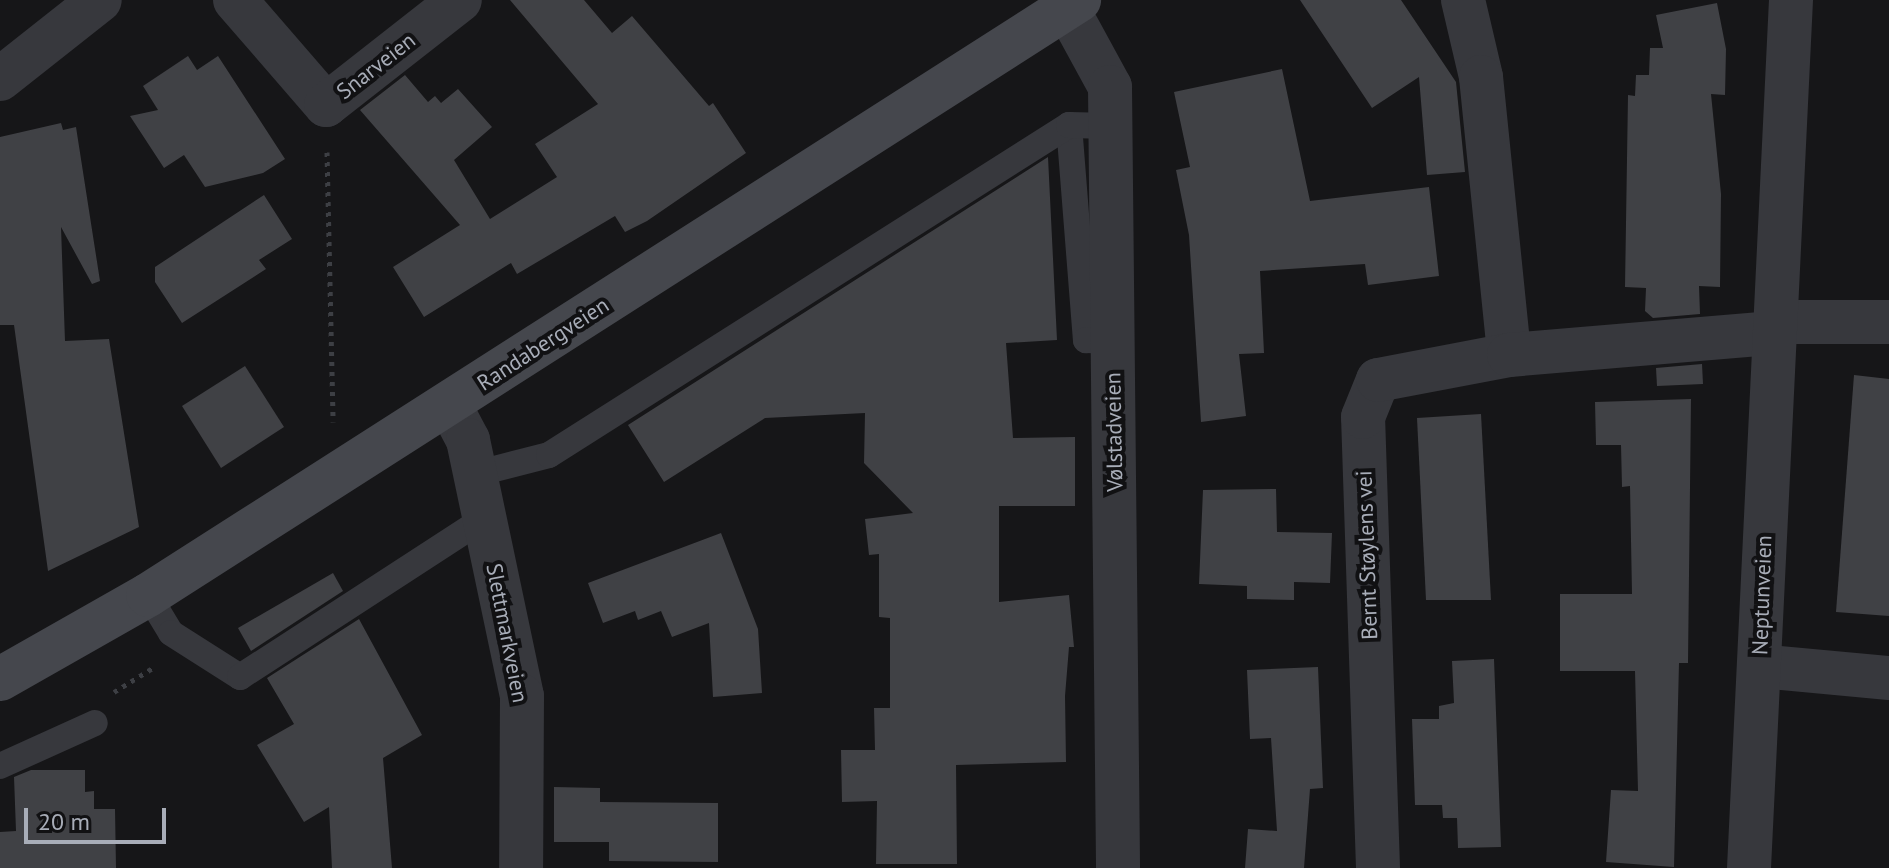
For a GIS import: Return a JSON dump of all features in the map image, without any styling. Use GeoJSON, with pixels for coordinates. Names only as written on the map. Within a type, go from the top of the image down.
{"type":"FeatureCollection","features":[{"type":"Feature","properties":{"kind":"main road","name":"Randabergveien"},"geometry":{"type":"LineString","coordinates":[[0,679],[148,595],[1073,4]]}},
{"type":"Feature","properties":{"kind":"street"},"geometry":{"type":"LineString","coordinates":[[0,79],[100,0]]}},
{"type":"Feature","properties":{"kind":"street","name":"Snarveien"},"geometry":{"type":"LineString","coordinates":[[235,0],[326,105],[460,0]]}},
{"type":"Feature","properties":{"kind":"street"},"geometry":{"type":"LineString","coordinates":[[1463,0],[1481,77],[1509,355]]}},
{"type":"Feature","properties":{"kind":"street","name":"Neptunveien"},"geometry":{"type":"LineString","coordinates":[[1749,868],[1791,0]]}},
{"type":"Feature","properties":{"kind":"street","name":"Vølstadveien"},"geometry":{"type":"LineString","coordinates":[[1073,4],[1110,87],[1090,126],[1113,341],[1118,868]]}},
{"type":"Feature","properties":{"kind":"street"},"geometry":{"type":"LineString","coordinates":[[1774,328],[1889,322]]}},
{"type":"Feature","properties":{"kind":"street","name":"Bernt Støylens vei"},"geometry":{"type":"LineString","coordinates":[[1378,868],[1365,403],[1388,375],[1509,355],[1774,328]]}},
{"type":"Feature","properties":{"kind":"street","name":"Slettmarkveien"},"geometry":{"type":"LineString","coordinates":[[449,404],[468,440],[522,696],[521,868]]}},
{"type":"Feature","properties":{"kind":"street"},"geometry":{"type":"LineString","coordinates":[[1759,666],[1889,678]]}},
{"type":"Feature","properties":{"kind":"lane"},"geometry":{"type":"LineString","coordinates":[[475,474],[549,455],[1090,126]]}},
{"type":"Feature","properties":{"kind":"lane"},"geometry":{"type":"LineString","coordinates":[[148,595],[171,633],[240,677],[485,518]]}},
{"type":"Feature","properties":{"kind":"lane"},"geometry":{"type":"LineString","coordinates":[[0,766],[95,723]]}},
{"type":"Feature","properties":{"kind":"path"},"geometry":{"type":"LineString","coordinates":[[326,105],[334,431]]}},
{"type":"Feature","properties":{"kind":"path"},"geometry":{"type":"LineString","coordinates":[[95,723],[118,687],[192,646]]}},
{"type":"Feature","properties":{"kind":"building"},"geometry":{"type":"Polygon","coordinates":[[[510,0],[584,0],[612,33],[632,16],[709,106],[713,103],[746,153],[647,221],[625,232],[615,216],[517,274],[511,263],[424,317],[393,267],[460,225],[360,110],[405,75],[428,102],[435,96],[441,103],[458,89],[492,127],[454,160],[490,219],[557,177],[535,144],[598,104],[510,0]]]}},
{"type":"Feature","properties":{"kind":"building"},"geometry":{"type":"Polygon","coordinates":[[[1300,0],[1401,0],[1456,82],[1465,172],[1427,175],[1419,77],[1372,108],[1300,0]]]}},
{"type":"Feature","properties":{"kind":"building"},"geometry":{"type":"Polygon","coordinates":[[[1717,3],[1726,49],[1725,95],[1711,94],[1721,194],[1720,287],[1699,286],[1700,314],[1653,318],[1645,311],[1646,288],[1625,287],[1628,95],[1635,96],[1636,75],[1649,75],[1650,48],[1663,48],[1656,15],[1717,3]]]}},
{"type":"Feature","properties":{"kind":"building"},"geometry":{"type":"Polygon","coordinates":[[[188,56],[197,70],[218,56],[285,159],[263,173],[205,187],[184,155],[164,168],[130,116],[158,110],[143,86],[188,56]]]}},
{"type":"Feature","properties":{"kind":"building"},"geometry":{"type":"Polygon","coordinates":[[[1282,69],[1310,201],[1429,187],[1439,276],[1368,285],[1365,264],[1260,271],[1264,353],[1239,354],[1246,416],[1201,422],[1189,235],[1176,170],[1190,167],[1174,92],[1282,69]]]}},
{"type":"Feature","properties":{"kind":"building"},"geometry":{"type":"Polygon","coordinates":[[[61,123],[63,130],[76,127],[100,281],[92,284],[61,227],[65,341],[109,339],[139,527],[48,571],[14,325],[0,325],[0,137],[61,123]]]}},
{"type":"Feature","properties":{"kind":"building"},"geometry":{"type":"Polygon","coordinates":[[[1048,157],[1057,340],[1006,343],[1013,438],[1075,437],[1075,506],[999,506],[999,602],[1069,595],[1074,647],[1069,647],[1065,696],[1066,762],[956,765],[957,864],[876,864],[877,801],[842,802],[841,750],[875,750],[874,708],[890,708],[890,618],[879,617],[879,554],[869,555],[865,519],[913,513],[864,463],[865,413],[765,418],[664,482],[628,425],[1048,157]]]}},
{"type":"Feature","properties":{"kind":"building"},"geometry":{"type":"Polygon","coordinates":[[[264,195],[292,239],[259,260],[266,269],[182,323],[155,282],[155,267],[264,195]]]}},
{"type":"Feature","properties":{"kind":"building"},"geometry":{"type":"Polygon","coordinates":[[[1702,364],[1703,384],[1657,386],[1656,368],[1702,364]]]}},
{"type":"Feature","properties":{"kind":"building"},"geometry":{"type":"Polygon","coordinates":[[[245,366],[284,427],[221,468],[182,406],[245,366]]]}},
{"type":"Feature","properties":{"kind":"building"},"geometry":{"type":"Polygon","coordinates":[[[1854,375],[1889,379],[1889,616],[1836,612],[1854,375]]]}},
{"type":"Feature","properties":{"kind":"building"},"geometry":{"type":"Polygon","coordinates":[[[1691,399],[1688,663],[1679,663],[1674,867],[1606,862],[1611,790],[1638,791],[1635,671],[1560,671],[1560,594],[1632,594],[1630,486],[1622,487],[1621,445],[1596,445],[1595,402],[1691,399]]]}},
{"type":"Feature","properties":{"kind":"building"},"geometry":{"type":"Polygon","coordinates":[[[1481,414],[1491,600],[1426,600],[1417,418],[1481,414]]]}},
{"type":"Feature","properties":{"kind":"building"},"geometry":{"type":"Polygon","coordinates":[[[1276,489],[1277,532],[1332,533],[1330,583],[1294,582],[1294,600],[1247,599],[1247,586],[1199,584],[1203,490],[1276,489]]]}},
{"type":"Feature","properties":{"kind":"building"},"geometry":{"type":"Polygon","coordinates":[[[721,533],[758,629],[762,693],[713,697],[709,623],[672,637],[661,611],[638,620],[635,611],[603,623],[588,583],[721,533]]]}},
{"type":"Feature","properties":{"kind":"building"},"geometry":{"type":"Polygon","coordinates":[[[333,573],[343,591],[251,651],[238,628],[333,573]]]}},
{"type":"Feature","properties":{"kind":"building"},"geometry":{"type":"Polygon","coordinates":[[[359,619],[422,735],[383,758],[392,868],[332,868],[329,807],[304,822],[257,745],[294,724],[267,678],[359,619]]]}},
{"type":"Feature","properties":{"kind":"building"},"geometry":{"type":"Polygon","coordinates":[[[1494,659],[1501,847],[1458,848],[1457,818],[1443,818],[1442,805],[1415,805],[1412,719],[1439,719],[1439,706],[1454,703],[1452,661],[1494,659]]]}},
{"type":"Feature","properties":{"kind":"building"},"geometry":{"type":"Polygon","coordinates":[[[1318,667],[1323,788],[1310,789],[1304,868],[1245,868],[1248,829],[1277,831],[1271,738],[1250,739],[1247,670],[1318,667]]]}},
{"type":"Feature","properties":{"kind":"building"},"geometry":{"type":"Polygon","coordinates":[[[31,770],[85,770],[85,792],[94,791],[94,809],[115,809],[116,868],[0,868],[0,832],[16,831],[14,777],[31,770]]]}},
{"type":"Feature","properties":{"kind":"building"},"geometry":{"type":"Polygon","coordinates":[[[554,787],[600,788],[600,802],[718,803],[718,862],[609,861],[609,842],[554,842],[554,787]]]}}]}
